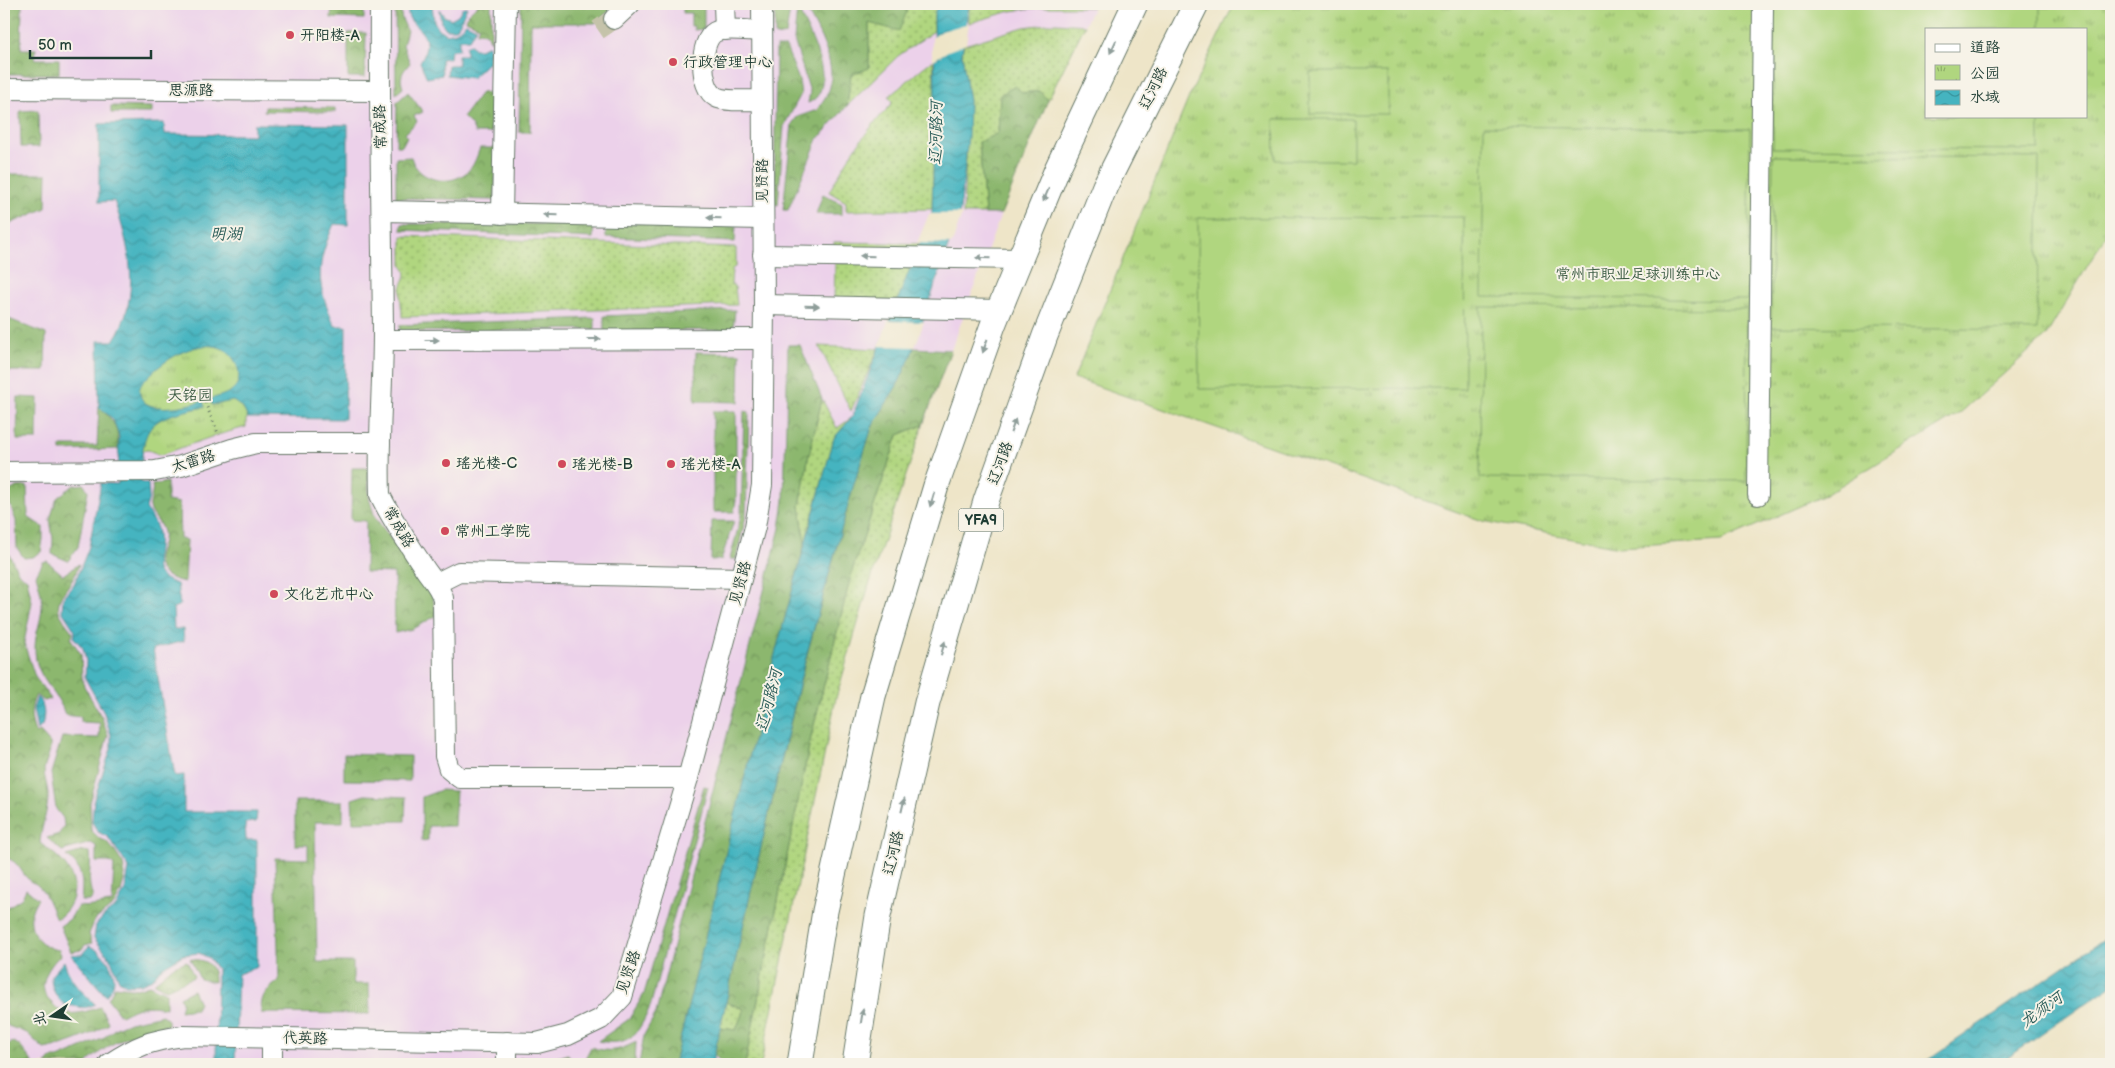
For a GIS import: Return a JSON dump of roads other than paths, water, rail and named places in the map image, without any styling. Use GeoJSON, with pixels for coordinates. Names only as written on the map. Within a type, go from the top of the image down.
{"type":"FeatureCollection","features":[{"type":"Feature","properties":{"kind":"main road"},"geometry":{"type":"LineString","coordinates":[[800,1064],[825,911],[873,696],[936,486],[999,310],[1020,259],[1058,168],[1135,4]]}},
{"type":"Feature","properties":{"kind":"main road","name":"辽河路"},"geometry":{"type":"LineString","coordinates":[[855,1064],[878,916],[927,703],[986,501],[1046,336],[1106,186],[1196,4]]}},
{"type":"Feature","properties":{"kind":"street","name":"常成路"},"geometry":{"type":"LineString","coordinates":[[380,4],[379,91],[383,340],[380,495],[424,568],[437,583],[443,598],[445,756],[449,769],[460,778],[688,778]]}},
{"type":"Feature","properties":{"kind":"street"},"geometry":{"type":"LineString","coordinates":[[502,214],[506,4]]}},
{"type":"Feature","properties":{"kind":"street"},"geometry":{"type":"LineString","coordinates":[[614,19],[630,4]]}},
{"type":"Feature","properties":{"kind":"street"},"geometry":{"type":"LineString","coordinates":[[724,4],[724,30]]}},
{"type":"Feature","properties":{"kind":"street","name":"见贤路"},"geometry":{"type":"LineString","coordinates":[[507,1042],[537,1043],[568,1035],[601,1019],[622,997],[688,778],[754,528],[762,485],[764,305],[762,4]]}},
{"type":"Feature","properties":{"kind":"street"},"geometry":{"type":"LineString","coordinates":[[1758,495],[1763,4]]}},
{"type":"Feature","properties":{"kind":"street"},"geometry":{"type":"LineString","coordinates":[[762,31],[718,31],[710,36],[704,46],[704,82],[710,93],[717,98],[762,100]]}},
{"type":"Feature","properties":{"kind":"street","name":"思源路"},"geometry":{"type":"LineString","coordinates":[[4,89],[379,91]]}},
{"type":"Feature","properties":{"kind":"street"},"geometry":{"type":"LineString","coordinates":[[382,211],[762,219]]}},
{"type":"Feature","properties":{"kind":"street"},"geometry":{"type":"LineString","coordinates":[[763,254],[1020,259]]}},
{"type":"Feature","properties":{"kind":"street"},"geometry":{"type":"LineString","coordinates":[[764,305],[999,310]]}},
{"type":"Feature","properties":{"kind":"street"},"geometry":{"type":"LineString","coordinates":[[383,340],[763,339]]}},
{"type":"Feature","properties":{"kind":"street","name":"太雷路"},"geometry":{"type":"LineString","coordinates":[[4,472],[155,471],[181,466],[256,443],[380,443]]}},
{"type":"Feature","properties":{"kind":"street"},"geometry":{"type":"LineString","coordinates":[[437,583],[459,572],[741,578]]}},
{"type":"Feature","properties":{"kind":"street","name":"代英路"},"geometry":{"type":"LineString","coordinates":[[109,1064],[130,1051],[152,1041],[183,1036],[507,1042]]}},
{"type":"Feature","properties":{"kind":"street"},"geometry":{"type":"LineString","coordinates":[[272,1038],[272,1064]]}},
{"type":"Feature","properties":{"kind":"street"},"geometry":{"type":"LineString","coordinates":[[506,1064],[507,1042]]}},
{"type":"Feature","properties":{"kind":"water"},"geometry":{"type":"Polygon","coordinates":[[[412,4],[432,5],[434,21],[438,29],[447,34],[456,32],[466,23],[476,28],[469,39],[459,39],[459,50],[451,50],[450,58],[441,59],[442,75],[427,78],[420,62],[425,51],[426,41],[423,34],[409,18],[409,9],[412,4]]]}},
{"type":"Feature","properties":{"kind":"water","name":"辽河路河"},"geometry":{"type":"Polygon","coordinates":[[[937,4],[969,4],[962,53],[969,101],[968,137],[960,211],[911,356],[899,382],[872,427],[853,487],[803,668],[712,1064],[674,1064],[771,669],[834,438],[852,417],[932,212],[935,102],[934,16],[937,4]]]}},
{"type":"Feature","properties":{"kind":"water"},"geometry":{"type":"Polygon","coordinates":[[[463,7],[467,7],[460,24],[456,29],[446,29],[441,22],[439,9],[444,16],[451,19],[458,15],[463,7]]]}},
{"type":"Feature","properties":{"kind":"water"},"geometry":{"type":"Polygon","coordinates":[[[470,44],[474,49],[480,49],[489,45],[489,62],[472,78],[447,75],[448,65],[458,65],[458,55],[466,55],[466,46],[470,44]]]}},
{"type":"Feature","properties":{"kind":"water","name":"明湖"},"geometry":{"type":"Polygon","coordinates":[[[164,123],[165,134],[254,135],[254,124],[348,125],[348,225],[334,224],[323,252],[320,275],[324,298],[335,326],[346,326],[345,419],[248,418],[243,408],[233,401],[212,405],[210,399],[226,394],[236,386],[239,374],[235,361],[231,356],[221,348],[212,346],[193,348],[175,356],[158,367],[143,382],[139,391],[144,401],[150,405],[168,407],[203,401],[205,407],[171,415],[160,420],[152,427],[146,436],[143,447],[141,482],[148,484],[149,497],[146,508],[155,523],[158,533],[157,569],[160,575],[177,584],[180,605],[173,608],[174,629],[183,629],[184,641],[153,649],[175,776],[184,775],[184,812],[257,812],[256,822],[245,823],[246,840],[257,840],[257,967],[238,974],[235,1064],[216,1064],[217,969],[209,958],[199,953],[183,955],[160,969],[152,979],[140,984],[126,985],[119,980],[111,960],[94,938],[96,925],[116,907],[125,890],[129,868],[108,837],[98,832],[92,822],[94,799],[111,749],[111,735],[104,713],[85,678],[86,661],[83,648],[74,638],[75,631],[62,611],[63,598],[74,584],[89,547],[101,483],[118,484],[119,436],[113,419],[99,407],[98,341],[113,341],[122,324],[128,307],[130,272],[125,236],[114,201],[99,202],[99,124],[164,123]]]}},
{"type":"Feature","properties":{"kind":"water"},"geometry":{"type":"Polygon","coordinates":[[[37,697],[42,704],[44,714],[42,726],[37,730],[33,709],[37,697]]]}},
{"type":"Feature","properties":{"kind":"water","name":"龙须河"},"geometry":{"type":"Polygon","coordinates":[[[2111,934],[2111,986],[1999,1064],[1922,1064],[2111,934]]]}},
{"type":"Feature","properties":{"kind":"water"},"geometry":{"type":"Polygon","coordinates":[[[89,946],[104,956],[111,967],[114,979],[113,985],[106,996],[71,955],[82,954],[89,946]]]}},
{"type":"Feature","properties":{"kind":"water"},"geometry":{"type":"Polygon","coordinates":[[[64,961],[72,980],[95,1004],[83,1008],[66,1006],[59,1000],[53,989],[51,976],[64,961]]]}},
{"type":"Feature","properties":{"kind":"tunnel"},"geometry":{"type":"LineString","coordinates":[[598,30],[614,19]]}},
{"type":"Feature","properties":{"kind":"place","name":"开阳楼-A"},"geometry":{"type":"Point","coordinates":[290,35]}},
{"type":"Feature","properties":{"kind":"place","name":"行政管理中心"},"geometry":{"type":"Point","coordinates":[673,62]}},
{"type":"Feature","properties":{"kind":"place","name":"瑶光楼-C"},"geometry":{"type":"Point","coordinates":[446,463]}},
{"type":"Feature","properties":{"kind":"place","name":"瑶光楼-B"},"geometry":{"type":"Point","coordinates":[562,464]}},
{"type":"Feature","properties":{"kind":"place","name":"瑶光楼-A"},"geometry":{"type":"Point","coordinates":[671,464]}},
{"type":"Feature","properties":{"kind":"place","name":"常州工学院"},"geometry":{"type":"Point","coordinates":[445,531]}},
{"type":"Feature","properties":{"kind":"place","name":"文化艺术中心"},"geometry":{"type":"Point","coordinates":[274,594]}},
{"type":"Feature","properties":{"kind":"park label","name":"常州市职业足球训练中心"},"geometry":{"type":"Point","coordinates":[1638,274]}},
{"type":"Feature","properties":{"kind":"park label","name":"天铭园"},"geometry":{"type":"Point","coordinates":[190,395]}}]}
